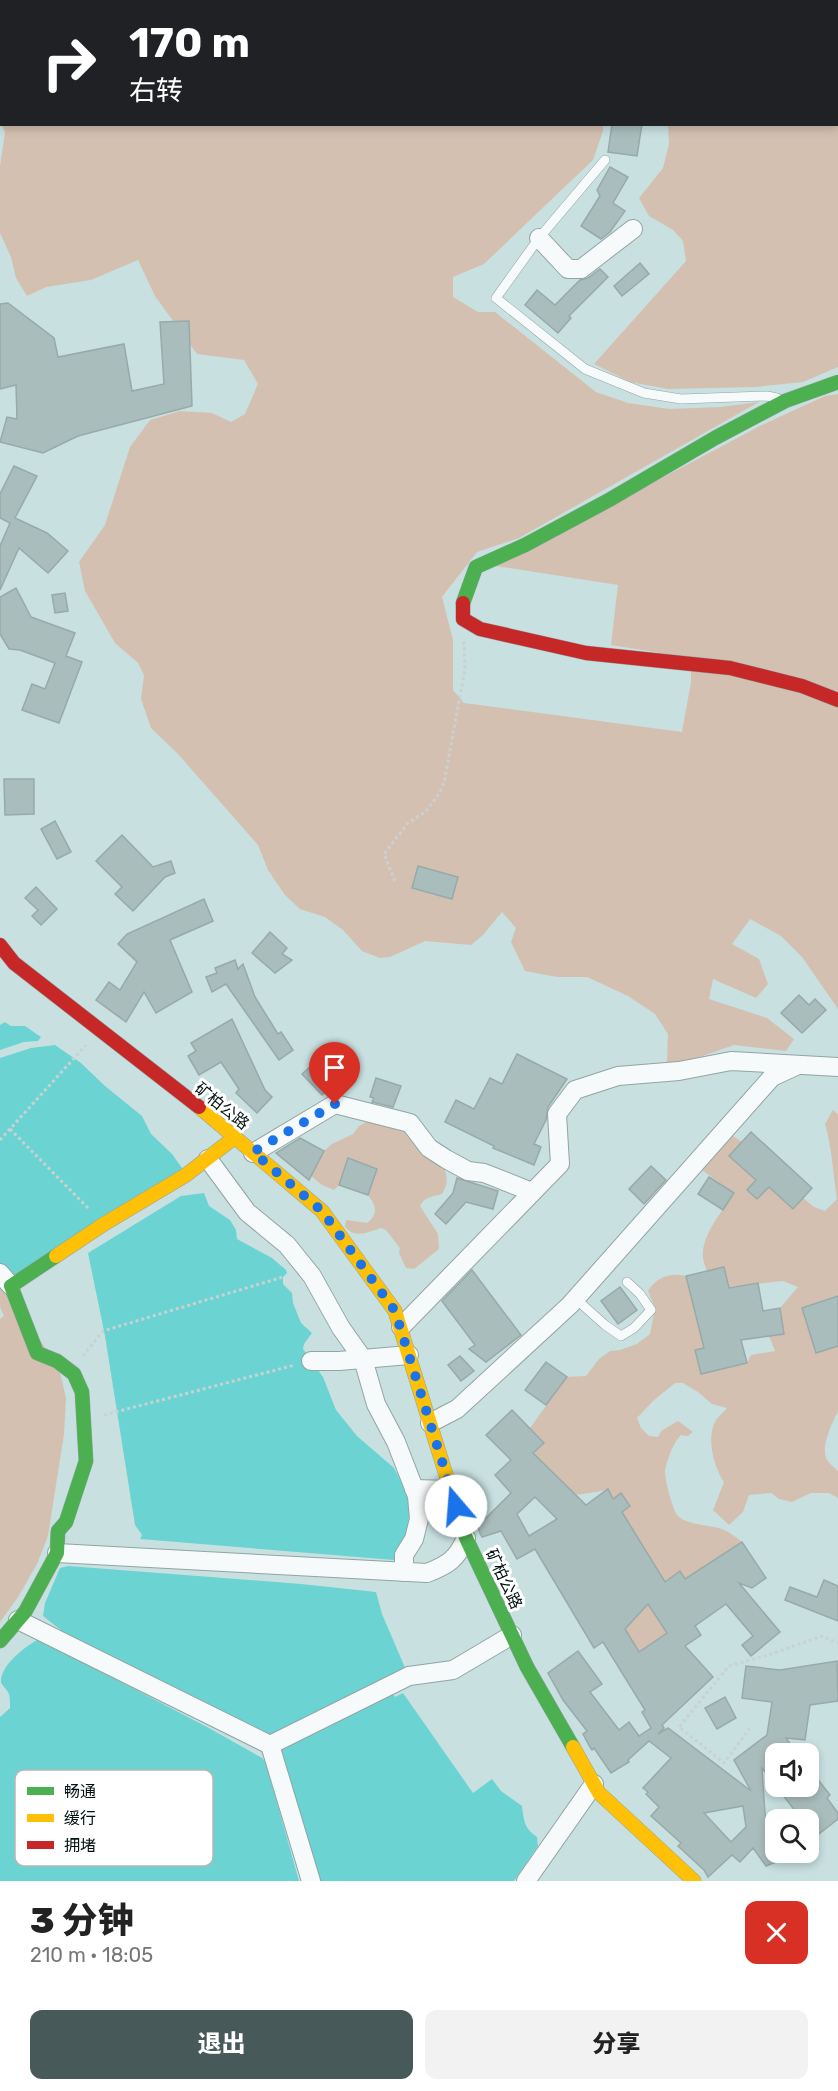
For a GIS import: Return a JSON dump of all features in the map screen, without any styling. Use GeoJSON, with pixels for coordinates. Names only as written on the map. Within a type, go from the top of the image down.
{"type":"FeatureCollection","features":[{"type":"Feature","properties":{"kind":"street"},"geometry":{"type":"LineString","coordinates":[[539,238],[568,268],[581,269],[633,229]]}},
{"type":"Feature","properties":{"kind":"street"},"geometry":{"type":"LineString","coordinates":[[838,382],[785,401],[715,438],[609,500],[525,545],[476,567],[463,600],[463,619],[480,629],[586,652],[730,668],[802,686],[838,700]]}},
{"type":"Feature","properties":{"kind":"street","name":"矿柏公路"},"geometry":{"type":"LineString","coordinates":[[0,945],[14,963],[235,1137],[322,1211],[395,1311],[466,1538],[527,1667],[599,1792],[694,1881]]}},
{"type":"Feature","properties":{"kind":"street"},"geometry":{"type":"LineString","coordinates":[[400,1327],[560,1164],[557,1114],[575,1090],[618,1076],[679,1071],[731,1061],[838,1067]]}},
{"type":"Feature","properties":{"kind":"street"},"geometry":{"type":"LineString","coordinates":[[430,1423],[464,1403],[576,1299],[772,1077],[799,1064]]}},
{"type":"Feature","properties":{"kind":"street"},"geometry":{"type":"LineString","coordinates":[[253,1152],[335,1104],[410,1123],[429,1148],[446,1159],[468,1171],[484,1173],[532,1192]]}},
{"type":"Feature","properties":{"kind":"street"},"geometry":{"type":"LineString","coordinates":[[0,1641],[25,1612],[57,1553],[58,1531],[66,1522],[86,1461],[82,1392],[71,1371],[57,1361],[37,1353],[5,1280],[186,1175],[235,1137]]}},
{"type":"Feature","properties":{"kind":"street"},"geometry":{"type":"LineString","coordinates":[[208,1159],[248,1212],[287,1245],[312,1276],[341,1328],[363,1359],[376,1404],[396,1442],[414,1489],[419,1519],[414,1539],[404,1556],[404,1572]]}},
{"type":"Feature","properties":{"kind":"street"},"geometry":{"type":"LineString","coordinates":[[311,1361],[339,1362],[409,1355]]}},
{"type":"Feature","properties":{"kind":"street"},"geometry":{"type":"LineString","coordinates":[[414,1489],[451,1490]]}},
{"type":"Feature","properties":{"kind":"street"},"geometry":{"type":"LineString","coordinates":[[57,1553],[427,1573],[446,1566],[459,1553],[466,1538]]}},
{"type":"Feature","properties":{"kind":"street"},"geometry":{"type":"LineString","coordinates":[[18,1620],[270,1745],[311,1881]]}},
{"type":"Feature","properties":{"kind":"street"},"geometry":{"type":"LineString","coordinates":[[270,1745],[409,1676],[453,1670],[512,1635]]}},
{"type":"Feature","properties":{"kind":"street"},"geometry":{"type":"LineString","coordinates":[[526,1881],[594,1784]]}},
{"type":"Feature","properties":{"kind":"lane"},"geometry":{"type":"LineString","coordinates":[[605,160],[539,238],[496,298],[585,369],[644,393],[681,399],[767,396],[785,401]]}},
{"type":"Feature","properties":{"kind":"lane"},"geometry":{"type":"LineString","coordinates":[[576,1299],[621,1336],[634,1328],[651,1310],[640,1294],[627,1282]]}},
{"type":"Feature","properties":{"kind":"path"},"geometry":{"type":"LineString","coordinates":[[395,881],[384,854],[408,823],[425,812],[440,794],[444,783],[465,669],[463,619]]}},
{"type":"Feature","properties":{"kind":"path"},"geometry":{"type":"LineString","coordinates":[[0,1140],[100,1030]]}},
{"type":"Feature","properties":{"kind":"path"},"geometry":{"type":"LineString","coordinates":[[10,1129],[104,1224]]}},
{"type":"Feature","properties":{"kind":"path"},"geometry":{"type":"LineString","coordinates":[[71,1371],[104,1331],[283,1277]]}},
{"type":"Feature","properties":{"kind":"path"},"geometry":{"type":"LineString","coordinates":[[116,1412],[311,1361]]}},
{"type":"Feature","properties":{"kind":"path"},"geometry":{"type":"LineString","coordinates":[[750,1728],[724,1763],[679,1726],[729,1666],[822,1636],[838,1643]]}},
{"type":"Feature","properties":{"kind":"shaded area"},"geometry":{"type":"Polygon","coordinates":[[[2,126],[603,126],[593,160],[484,264],[453,277],[453,297],[478,312],[495,312],[596,392],[628,403],[669,409],[720,407],[759,402],[519,538],[477,552],[442,597],[453,640],[453,690],[464,703],[682,732],[691,682],[691,658],[611,645],[618,585],[496,566],[760,426],[825,396],[838,394],[838,1009],[802,957],[781,936],[750,919],[732,944],[759,959],[768,984],[756,998],[713,979],[709,999],[767,1018],[794,1039],[786,1051],[734,1045],[677,1065],[667,1062],[668,1034],[655,1014],[628,996],[587,977],[557,977],[525,971],[511,942],[516,928],[502,912],[483,935],[471,945],[425,941],[390,957],[380,958],[362,951],[343,930],[325,917],[300,909],[285,895],[268,870],[258,845],[178,754],[151,728],[141,699],[144,675],[138,663],[115,643],[85,591],[79,562],[105,525],[130,447],[150,420],[180,411],[212,413],[231,422],[245,414],[258,384],[244,360],[197,354],[155,296],[138,260],[91,280],[46,287],[27,296],[16,278],[11,257],[0,233],[0,166],[5,132],[2,126]]]}},
{"type":"Feature","properties":{"kind":"shaded area"},"geometry":{"type":"Polygon","coordinates":[[[668,126],[838,126],[838,367],[803,382],[756,387],[668,389],[630,382],[594,364],[686,261],[683,241],[673,230],[649,216],[639,198],[663,168],[669,144],[668,126]]]}},
{"type":"Feature","properties":{"kind":"shaded area"},"geometry":{"type":"Polygon","coordinates":[[[833,1110],[838,1114],[838,1411],[828,1435],[825,1454],[827,1460],[838,1471],[838,1498],[829,1493],[811,1493],[792,1502],[779,1499],[771,1493],[749,1495],[743,1512],[729,1525],[713,1510],[724,1482],[717,1469],[711,1446],[715,1422],[727,1408],[712,1404],[683,1383],[675,1383],[637,1418],[641,1428],[649,1436],[658,1437],[661,1431],[678,1421],[693,1432],[688,1436],[681,1435],[678,1438],[665,1472],[674,1508],[682,1519],[722,1529],[742,1542],[685,1579],[680,1572],[665,1582],[667,1633],[639,1652],[625,1629],[660,1591],[652,1578],[659,1571],[622,1512],[629,1506],[622,1494],[613,1499],[608,1490],[576,1495],[548,1467],[539,1468],[529,1457],[544,1443],[530,1428],[567,1377],[586,1376],[599,1359],[610,1351],[637,1344],[650,1334],[655,1308],[648,1291],[655,1282],[664,1277],[686,1276],[704,1348],[695,1350],[701,1374],[747,1363],[751,1355],[775,1351],[769,1336],[784,1334],[780,1308],[798,1287],[783,1281],[728,1287],[723,1267],[707,1271],[703,1257],[705,1241],[734,1193],[699,1168],[730,1134],[742,1142],[730,1156],[756,1180],[747,1190],[757,1199],[769,1187],[793,1209],[803,1198],[814,1207],[825,1211],[837,1199],[825,1124],[833,1110]]]}},
{"type":"Feature","properties":{"kind":"shaded area"},"geometry":{"type":"Polygon","coordinates":[[[399,1119],[444,1167],[447,1178],[442,1194],[427,1199],[420,1206],[438,1234],[439,1249],[414,1269],[406,1268],[399,1253],[400,1248],[386,1230],[381,1228],[358,1234],[345,1227],[346,1220],[367,1223],[375,1213],[368,1195],[377,1168],[348,1159],[339,1185],[334,1190],[322,1185],[311,1176],[324,1151],[332,1144],[353,1134],[359,1126],[370,1120],[399,1119]]]}},
{"type":"Feature","properties":{"kind":"shaded area"},"geometry":{"type":"Polygon","coordinates":[[[0,1282],[59,1368],[66,1398],[64,1434],[48,1536],[37,1564],[0,1622],[0,1319],[4,1316],[0,1307],[0,1282]]]}},
{"type":"Feature","properties":{"kind":"water"},"geometry":{"type":"Polygon","coordinates":[[[5,1022],[11,1026],[25,1026],[41,1037],[38,1041],[24,1042],[0,1050],[0,1025],[5,1022]]]}},
{"type":"Feature","properties":{"kind":"water"},"geometry":{"type":"Polygon","coordinates":[[[55,1045],[81,1063],[142,1116],[151,1134],[172,1154],[185,1172],[11,1281],[0,1273],[0,1058],[31,1048],[55,1045]]]}},
{"type":"Feature","properties":{"kind":"water"},"geometry":{"type":"Polygon","coordinates":[[[204,1193],[209,1206],[230,1220],[236,1230],[237,1239],[272,1258],[286,1270],[283,1284],[292,1293],[293,1303],[301,1323],[312,1333],[303,1349],[323,1377],[336,1410],[357,1436],[394,1468],[410,1498],[407,1547],[394,1560],[140,1539],[142,1535],[135,1525],[105,1336],[88,1253],[181,1196],[204,1193]]]}},
{"type":"Feature","properties":{"kind":"water"},"geometry":{"type":"Polygon","coordinates":[[[68,1566],[376,1592],[382,1614],[406,1670],[272,1739],[62,1631],[43,1616],[45,1603],[60,1568],[68,1566]]]}},
{"type":"Feature","properties":{"kind":"water"},"geometry":{"type":"Polygon","coordinates":[[[39,1639],[262,1758],[266,1763],[299,1881],[0,1881],[0,1717],[10,1708],[9,1694],[1,1682],[9,1663],[39,1639]]]}},
{"type":"Feature","properties":{"kind":"water"},"geometry":{"type":"Polygon","coordinates":[[[391,1690],[395,1697],[403,1693],[473,1793],[492,1779],[501,1791],[522,1806],[525,1824],[537,1837],[538,1846],[514,1881],[317,1881],[280,1748],[391,1690]]]}},
{"type":"Feature","properties":{"kind":"building"},"geometry":{"type":"Polygon","coordinates":[[[612,126],[642,126],[637,156],[608,152],[612,126]]]}},
{"type":"Feature","properties":{"kind":"building"},"geometry":{"type":"Polygon","coordinates":[[[610,167],[628,177],[613,203],[625,211],[610,232],[601,239],[581,226],[600,196],[597,190],[610,167]]]}},
{"type":"Feature","properties":{"kind":"building"},"geometry":{"type":"Polygon","coordinates":[[[640,263],[649,274],[622,296],[614,286],[640,263]]]}},
{"type":"Feature","properties":{"kind":"building"},"geometry":{"type":"Polygon","coordinates":[[[600,269],[608,277],[569,316],[571,318],[558,333],[525,305],[537,290],[555,305],[580,280],[588,278],[600,269]]]}},
{"type":"Feature","properties":{"kind":"building"},"geometry":{"type":"Polygon","coordinates":[[[8,303],[54,338],[58,357],[124,344],[132,391],[164,384],[160,322],[189,321],[192,406],[78,436],[43,453],[0,442],[7,417],[17,419],[16,385],[0,389],[0,304],[8,303]]]}},
{"type":"Feature","properties":{"kind":"building"},"geometry":{"type":"Polygon","coordinates":[[[14,466],[37,476],[15,518],[47,533],[68,551],[48,573],[19,548],[0,590],[0,546],[10,523],[0,518],[0,494],[14,466]]]}},
{"type":"Feature","properties":{"kind":"building"},"geometry":{"type":"Polygon","coordinates":[[[16,588],[31,617],[75,633],[66,656],[82,662],[59,723],[22,710],[32,684],[45,689],[55,663],[20,650],[9,649],[0,634],[0,597],[16,588]]]}},
{"type":"Feature","properties":{"kind":"building"},"geometry":{"type":"Polygon","coordinates":[[[65,593],[68,611],[55,613],[52,595],[65,593]]]}},
{"type":"Feature","properties":{"kind":"building"},"geometry":{"type":"Polygon","coordinates":[[[4,779],[34,779],[34,814],[5,815],[4,779]]]}},
{"type":"Feature","properties":{"kind":"building"},"geometry":{"type":"Polygon","coordinates":[[[55,821],[71,852],[57,859],[41,829],[55,821]]]}},
{"type":"Feature","properties":{"kind":"building"},"geometry":{"type":"Polygon","coordinates":[[[122,835],[153,867],[171,861],[175,873],[165,877],[133,911],[115,894],[122,887],[96,861],[122,835]]]}},
{"type":"Feature","properties":{"kind":"building"},"geometry":{"type":"Polygon","coordinates":[[[418,866],[458,877],[452,899],[412,888],[418,866]]]}},
{"type":"Feature","properties":{"kind":"building"},"geometry":{"type":"Polygon","coordinates":[[[36,887],[57,909],[41,925],[32,916],[38,910],[25,898],[36,887]]]}},
{"type":"Feature","properties":{"kind":"building"},"geometry":{"type":"Polygon","coordinates":[[[204,899],[213,921],[170,940],[192,992],[156,1013],[144,992],[126,1022],[96,1000],[109,982],[120,990],[137,962],[118,944],[127,934],[204,899]]]}},
{"type":"Feature","properties":{"kind":"building"},"geometry":{"type":"Polygon","coordinates":[[[270,932],[287,948],[282,954],[292,960],[275,973],[252,953],[270,932]]]}},
{"type":"Feature","properties":{"kind":"building"},"geometry":{"type":"Polygon","coordinates":[[[235,960],[238,969],[243,964],[255,997],[278,1034],[281,1032],[293,1050],[279,1060],[226,984],[212,992],[206,977],[217,973],[215,968],[235,960]]]}},
{"type":"Feature","properties":{"kind":"building"},"geometry":{"type":"Polygon","coordinates":[[[799,995],[809,1005],[815,999],[826,1010],[802,1033],[781,1013],[799,995]]]}},
{"type":"Feature","properties":{"kind":"building"},"geometry":{"type":"Polygon","coordinates":[[[232,1019],[265,1090],[272,1097],[257,1113],[236,1093],[239,1089],[221,1062],[199,1075],[188,1056],[196,1051],[191,1043],[232,1019]]]}},
{"type":"Feature","properties":{"kind":"building"},"geometry":{"type":"Polygon","coordinates":[[[517,1054],[567,1079],[548,1107],[546,1120],[534,1144],[541,1147],[534,1165],[493,1148],[494,1146],[445,1122],[456,1100],[474,1109],[490,1078],[502,1084],[517,1054]]]}},
{"type":"Feature","properties":{"kind":"building"},"geometry":{"type":"Polygon","coordinates":[[[321,1057],[341,1078],[322,1095],[302,1074],[321,1057]]]}},
{"type":"Feature","properties":{"kind":"building"},"geometry":{"type":"Polygon","coordinates":[[[376,1078],[401,1086],[393,1107],[372,1102],[374,1098],[370,1097],[376,1078]]]}},
{"type":"Feature","properties":{"kind":"building"},"geometry":{"type":"Polygon","coordinates":[[[751,1132],[812,1188],[793,1209],[769,1187],[757,1199],[747,1190],[756,1180],[729,1156],[751,1132]]]}},
{"type":"Feature","properties":{"kind":"building"},"geometry":{"type":"Polygon","coordinates":[[[300,1138],[324,1151],[309,1180],[276,1153],[300,1138]]]}},
{"type":"Feature","properties":{"kind":"building"},"geometry":{"type":"Polygon","coordinates":[[[348,1158],[377,1169],[368,1195],[339,1185],[348,1158]]]}},
{"type":"Feature","properties":{"kind":"building"},"geometry":{"type":"Polygon","coordinates":[[[651,1166],[666,1180],[644,1204],[629,1189],[651,1166]]]}},
{"type":"Feature","properties":{"kind":"building"},"geometry":{"type":"Polygon","coordinates":[[[709,1177],[734,1193],[723,1210],[698,1194],[709,1177]]]}},
{"type":"Feature","properties":{"kind":"building"},"geometry":{"type":"Polygon","coordinates":[[[457,1178],[498,1191],[493,1209],[466,1202],[446,1224],[435,1214],[453,1193],[457,1178]]]}},
{"type":"Feature","properties":{"kind":"building"},"geometry":{"type":"Polygon","coordinates":[[[724,1267],[729,1288],[758,1283],[763,1311],[780,1308],[784,1334],[741,1340],[747,1363],[701,1374],[695,1350],[704,1348],[686,1276],[724,1267]]]}},
{"type":"Feature","properties":{"kind":"building"},"geometry":{"type":"Polygon","coordinates":[[[472,1270],[521,1335],[486,1362],[469,1349],[475,1345],[442,1301],[472,1270]]]}},
{"type":"Feature","properties":{"kind":"building"},"geometry":{"type":"Polygon","coordinates":[[[620,1287],[637,1310],[618,1324],[601,1301],[620,1287]]]}},
{"type":"Feature","properties":{"kind":"building"},"geometry":{"type":"Polygon","coordinates":[[[838,1296],[838,1346],[816,1353],[802,1308],[838,1296]]]}},
{"type":"Feature","properties":{"kind":"building"},"geometry":{"type":"Polygon","coordinates":[[[460,1356],[474,1371],[461,1381],[448,1365],[460,1356]]]}},
{"type":"Feature","properties":{"kind":"building"},"geometry":{"type":"Polygon","coordinates":[[[546,1362],[567,1377],[546,1405],[525,1390],[546,1362]]]}},
{"type":"Feature","properties":{"kind":"building"},"geometry":{"type":"Polygon","coordinates":[[[512,1410],[544,1443],[533,1453],[586,1505],[608,1489],[613,1499],[621,1493],[630,1506],[622,1512],[665,1582],[680,1571],[685,1579],[742,1542],[766,1578],[752,1588],[739,1583],[780,1632],[751,1656],[742,1645],[753,1636],[726,1604],[695,1626],[701,1635],[685,1646],[713,1677],[662,1725],[664,1728],[658,1734],[668,1728],[751,1791],[734,1760],[767,1735],[772,1702],[742,1698],[746,1666],[780,1670],[837,1661],[838,1701],[810,1705],[805,1740],[786,1738],[790,1743],[765,1743],[765,1772],[762,1768],[765,1863],[774,1863],[766,1866],[753,1848],[740,1862],[732,1855],[708,1877],[704,1870],[678,1846],[681,1843],[651,1816],[659,1807],[643,1788],[671,1758],[649,1741],[628,1760],[629,1762],[611,1773],[594,1748],[592,1750],[583,1734],[587,1731],[563,1700],[548,1673],[578,1651],[602,1684],[590,1692],[619,1730],[629,1722],[639,1736],[651,1728],[642,1712],[645,1710],[603,1642],[594,1648],[535,1549],[517,1559],[501,1531],[482,1537],[476,1521],[486,1518],[511,1493],[495,1475],[511,1460],[486,1435],[512,1410]],[[535,1497],[517,1514],[529,1536],[557,1519],[535,1497]],[[648,1604],[625,1629],[639,1652],[667,1633],[648,1604]],[[743,1806],[704,1813],[731,1842],[746,1827],[743,1806]]]}},
{"type":"Feature","properties":{"kind":"building"},"geometry":{"type":"Polygon","coordinates":[[[824,1580],[838,1586],[838,1621],[785,1600],[790,1587],[817,1597],[824,1580]]]}},
{"type":"Feature","properties":{"kind":"building"},"geometry":{"type":"Polygon","coordinates":[[[725,1697],[736,1718],[717,1729],[705,1708],[725,1697]]]}},
{"type":"Feature","properties":{"kind":"building"},"geometry":{"type":"Polygon","coordinates":[[[819,1781],[830,1795],[827,1798],[838,1813],[838,1819],[819,1834],[819,1809],[794,1809],[784,1797],[819,1797],[819,1781]]]}},
{"type":"Feature","properties":{"kind":"traffic: fast"},"geometry":{"type":"LineString","coordinates":[[463,603],[476,567],[525,545],[609,500],[715,438],[785,401],[838,382]]}},
{"type":"Feature","properties":{"kind":"traffic: fast"},"geometry":{"type":"LineString","coordinates":[[0,1641],[25,1612],[57,1553],[58,1531],[66,1522],[86,1461],[82,1392],[74,1374],[57,1361],[37,1353],[11,1286],[56,1256]]}},
{"type":"Feature","properties":{"kind":"traffic: fast"},"geometry":{"type":"LineString","coordinates":[[447,1478],[466,1538],[527,1667],[573,1747]]}},
{"type":"Feature","properties":{"kind":"traffic: slow"},"geometry":{"type":"LineString","coordinates":[[199,1107],[322,1211],[395,1311],[447,1478]]}},
{"type":"Feature","properties":{"kind":"traffic: slow"},"geometry":{"type":"LineString","coordinates":[[56,1256],[186,1175],[235,1137]]}},
{"type":"Feature","properties":{"kind":"traffic: slow"},"geometry":{"type":"LineString","coordinates":[[573,1747],[599,1793],[694,1881]]}},
{"type":"Feature","properties":{"kind":"traffic: jam"},"geometry":{"type":"LineString","coordinates":[[463,603],[463,619],[480,629],[586,653],[730,668],[802,686],[838,700]]}},
{"type":"Feature","properties":{"kind":"traffic: jam"},"geometry":{"type":"LineString","coordinates":[[0,945],[14,963],[199,1107]]}},
{"type":"Feature","properties":{"kind":"route"},"geometry":{"type":"LineString","coordinates":[[335,1104],[253,1152],[322,1211],[395,1311],[456,1506]]}}]}
